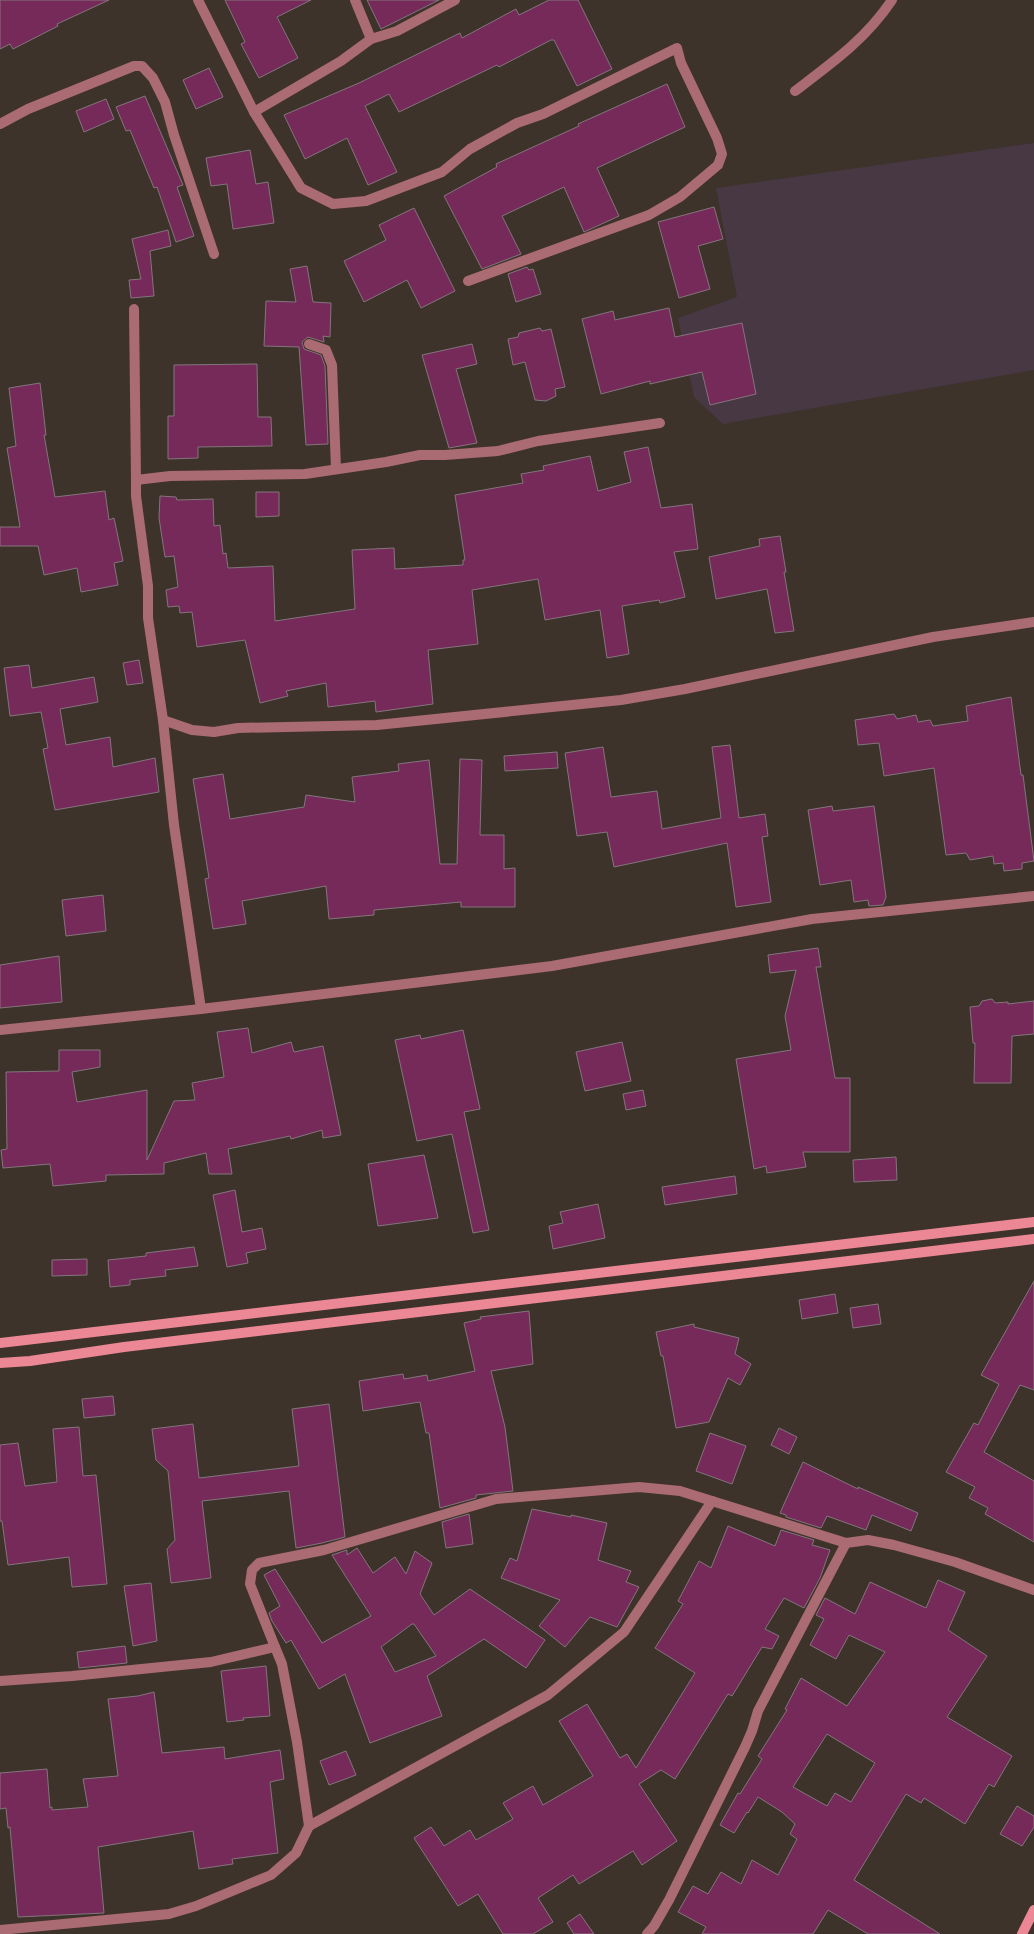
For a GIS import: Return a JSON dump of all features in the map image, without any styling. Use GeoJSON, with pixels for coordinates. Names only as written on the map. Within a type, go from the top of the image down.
{"type":"FeatureCollection","features":[{"type":"Feature","properties":{"kind":"main road"},"geometry":{"type":"LineString","coordinates":[[0,1343],[1034,1222]]}},
{"type":"Feature","properties":{"kind":"main road"},"geometry":{"type":"LineString","coordinates":[[0,1363],[30,1361],[124,1347],[1034,1239]]}},
{"type":"Feature","properties":{"kind":"main road"},"geometry":{"type":"LineString","coordinates":[[604,1273],[606,1290]]}},
{"type":"Feature","properties":{"kind":"main road"},"geometry":{"type":"LineString","coordinates":[[1022,1934],[1034,1910]]}},
{"type":"Feature","properties":{"kind":"street"},"geometry":{"type":"LineString","coordinates":[[198,0],[254,112],[301,188],[333,204],[366,201],[442,172],[470,148],[517,123],[543,114],[677,48],[681,63],[717,138],[722,154],[718,165],[680,197],[649,215],[468,281]]}},
{"type":"Feature","properties":{"kind":"street"},"geometry":{"type":"LineString","coordinates":[[355,0],[371,40]]}},
{"type":"Feature","properties":{"kind":"street"},"geometry":{"type":"LineString","coordinates":[[254,112],[326,71],[371,40],[397,32],[455,0]]}},
{"type":"Feature","properties":{"kind":"street"},"geometry":{"type":"LineString","coordinates":[[795,91],[863,37],[879,20],[892,0]]}},
{"type":"Feature","properties":{"kind":"street"},"geometry":{"type":"LineString","coordinates":[[0,124],[28,109],[134,66],[142,66],[153,78],[165,102],[214,254]]}},
{"type":"Feature","properties":{"kind":"street"},"geometry":{"type":"LineString","coordinates":[[134,309],[136,496],[148,586],[148,618],[163,720],[174,825],[201,1008]]}},
{"type":"Feature","properties":{"kind":"street"},"geometry":{"type":"LineString","coordinates":[[309,344],[326,350],[332,365],[336,469]]}},
{"type":"Feature","properties":{"kind":"street"},"geometry":{"type":"LineString","coordinates":[[136,480],[178,476],[305,474],[420,455],[445,456],[498,451],[538,441],[660,423]]}},
{"type":"Feature","properties":{"kind":"street"},"geometry":{"type":"LineString","coordinates":[[163,720],[192,730],[214,732],[238,728],[377,726],[621,700],[685,689],[933,637],[1034,622]]}},
{"type":"Feature","properties":{"kind":"street"},"geometry":{"type":"LineString","coordinates":[[0,1030],[552,966],[812,919],[1034,896]]}},
{"type":"Feature","properties":{"kind":"street"},"geometry":{"type":"LineString","coordinates":[[0,1930],[12,1931],[169,1914],[196,1906],[271,1875],[296,1853],[309,1826],[297,1742],[284,1674],[250,1584],[252,1570],[259,1563],[324,1550],[496,1499],[639,1487],[680,1491],[846,1543],[868,1540],[894,1545],[955,1562],[1034,1590]]}},
{"type":"Feature","properties":{"kind":"street"},"geometry":{"type":"LineString","coordinates":[[309,1826],[548,1695],[624,1632],[712,1500]]}},
{"type":"Feature","properties":{"kind":"street"},"geometry":{"type":"LineString","coordinates":[[647,1934],[654,1926],[669,1900],[745,1747],[758,1711],[846,1543]]}},
{"type":"Feature","properties":{"kind":"street"},"geometry":{"type":"LineString","coordinates":[[0,1681],[102,1674],[211,1662],[275,1647]]}},
{"type":"Feature","properties":{"kind":"shaded area"},"geometry":{"type":"Polygon","coordinates":[[[1034,143],[1034,370],[724,425],[694,397],[678,318],[737,297],[716,188],[1034,143]]]}},
{"type":"Feature","properties":{"kind":"building"},"geometry":{"type":"Polygon","coordinates":[[[0,0],[109,0],[57,24],[58,26],[13,49],[10,44],[0,49],[0,0]]]}},
{"type":"Feature","properties":{"kind":"building"},"geometry":{"type":"Polygon","coordinates":[[[225,0],[311,0],[277,17],[298,58],[259,78],[241,44],[245,42],[225,0]]]}},
{"type":"Feature","properties":{"kind":"building"},"geometry":{"type":"Polygon","coordinates":[[[367,0],[439,0],[381,29],[367,0]]]}},
{"type":"Feature","properties":{"kind":"building"},"geometry":{"type":"Polygon","coordinates":[[[549,0],[578,0],[612,69],[577,86],[554,40],[551,40],[499,67],[497,65],[399,112],[389,94],[365,106],[397,172],[368,185],[347,138],[305,159],[284,115],[359,83],[460,33],[462,38],[516,9],[519,15],[549,0]]]}},
{"type":"Feature","properties":{"kind":"building"},"geometry":{"type":"Polygon","coordinates":[[[209,68],[223,97],[196,109],[183,80],[209,68]]]}},
{"type":"Feature","properties":{"kind":"building"},"geometry":{"type":"Polygon","coordinates":[[[667,84],[685,127],[597,168],[619,216],[584,232],[564,187],[502,216],[521,254],[482,269],[444,196],[497,167],[496,164],[667,84]]]}},
{"type":"Feature","properties":{"kind":"building"},"geometry":{"type":"Polygon","coordinates":[[[145,96],[183,185],[177,187],[194,236],[176,242],[157,187],[154,188],[130,130],[126,131],[116,107],[145,96]]]}},
{"type":"Feature","properties":{"kind":"building"},"geometry":{"type":"Polygon","coordinates":[[[106,99],[114,119],[84,132],[76,111],[106,99]]]}},
{"type":"Feature","properties":{"kind":"building"},"geometry":{"type":"Polygon","coordinates":[[[250,150],[256,184],[268,182],[274,223],[233,229],[227,184],[211,186],[206,158],[250,150]]]}},
{"type":"Feature","properties":{"kind":"building"},"geometry":{"type":"Polygon","coordinates":[[[714,207],[723,239],[698,246],[710,289],[679,298],[658,222],[714,207]]]}},
{"type":"Feature","properties":{"kind":"building"},"geometry":{"type":"Polygon","coordinates":[[[414,208],[455,291],[421,308],[407,280],[364,302],[344,261],[386,240],[379,225],[414,208]]]}},
{"type":"Feature","properties":{"kind":"building"},"geometry":{"type":"Polygon","coordinates":[[[168,230],[171,246],[150,251],[154,296],[131,298],[129,280],[141,279],[132,239],[168,230]]]}},
{"type":"Feature","properties":{"kind":"building"},"geometry":{"type":"Polygon","coordinates":[[[307,266],[313,302],[331,303],[330,337],[323,336],[324,342],[308,337],[302,342],[304,349],[321,355],[325,366],[328,444],[306,445],[299,347],[264,346],[266,301],[296,302],[290,269],[307,266]]]}},
{"type":"Feature","properties":{"kind":"building"},"geometry":{"type":"Polygon","coordinates":[[[527,267],[529,270],[533,269],[541,294],[516,302],[508,274],[527,267]]]}},
{"type":"Feature","properties":{"kind":"building"},"geometry":{"type":"Polygon","coordinates":[[[669,308],[675,337],[742,323],[756,394],[710,405],[702,372],[650,384],[650,381],[601,394],[582,319],[613,311],[615,320],[669,308]]]}},
{"type":"Feature","properties":{"kind":"building"},"geometry":{"type":"Polygon","coordinates":[[[540,328],[542,331],[551,329],[565,387],[555,389],[556,396],[546,401],[535,400],[525,362],[513,365],[508,339],[518,337],[519,333],[540,328]]]}},
{"type":"Feature","properties":{"kind":"building"},"geometry":{"type":"Polygon","coordinates":[[[472,344],[477,364],[456,369],[477,443],[449,448],[422,355],[472,344]]]}},
{"type":"Feature","properties":{"kind":"building"},"geometry":{"type":"Polygon","coordinates":[[[257,364],[258,417],[271,417],[272,446],[198,447],[198,458],[168,459],[168,416],[174,416],[174,365],[257,364]]]}},
{"type":"Feature","properties":{"kind":"building"},"geometry":{"type":"Polygon","coordinates":[[[40,383],[46,435],[44,435],[55,497],[105,491],[109,520],[114,518],[123,561],[114,563],[118,585],[81,592],[77,568],[44,575],[38,546],[0,546],[0,527],[20,527],[7,448],[16,446],[9,388],[40,383]]]}},
{"type":"Feature","properties":{"kind":"building"},"geometry":{"type":"Polygon","coordinates":[[[648,447],[661,508],[692,504],[698,549],[674,552],[685,597],[660,603],[659,600],[622,606],[629,654],[607,658],[600,610],[545,620],[538,579],[472,590],[478,644],[428,650],[433,704],[376,712],[375,701],[328,707],[326,683],[286,691],[288,696],[260,703],[245,640],[197,647],[192,612],[180,613],[179,606],[168,607],[166,590],[178,587],[174,556],[165,557],[159,518],[160,496],[176,497],[177,500],[213,499],[214,526],[220,525],[223,554],[226,553],[228,568],[273,566],[275,621],[355,609],[352,550],[394,548],[395,569],[463,565],[463,560],[465,560],[455,495],[523,483],[521,474],[544,470],[543,466],[590,456],[598,491],[631,482],[624,452],[648,447]]]}},
{"type":"Feature","properties":{"kind":"building"},"geometry":{"type":"Polygon","coordinates":[[[256,492],[279,492],[279,516],[256,517],[256,492]]]}},
{"type":"Feature","properties":{"kind":"building"},"geometry":{"type":"Polygon","coordinates":[[[780,536],[794,631],[775,633],[767,589],[716,599],[709,557],[760,546],[759,539],[780,536]]]}},
{"type":"Feature","properties":{"kind":"building"},"geometry":{"type":"Polygon","coordinates":[[[139,660],[143,683],[127,685],[123,663],[139,660]]]}},
{"type":"Feature","properties":{"kind":"building"},"geometry":{"type":"Polygon","coordinates":[[[29,665],[32,688],[94,677],[98,702],[60,709],[66,745],[110,737],[113,767],[155,758],[159,792],[55,810],[43,749],[48,748],[41,712],[10,716],[4,668],[29,665]]]}},
{"type":"Feature","properties":{"kind":"building"},"geometry":{"type":"Polygon","coordinates":[[[1011,697],[1034,861],[1022,863],[1022,869],[1004,871],[1003,863],[994,864],[993,856],[970,860],[966,853],[946,855],[934,768],[884,776],[879,743],[858,745],[855,720],[894,714],[897,719],[916,715],[918,722],[930,720],[933,726],[968,721],[966,706],[1011,697]]]}},
{"type":"Feature","properties":{"kind":"building"},"geometry":{"type":"Polygon","coordinates":[[[730,745],[739,818],[765,814],[768,836],[762,837],[771,902],[736,907],[727,843],[614,867],[607,832],[577,836],[565,753],[603,747],[611,797],[657,791],[662,829],[721,818],[712,747],[730,745]]]}},
{"type":"Feature","properties":{"kind":"building"},"geometry":{"type":"Polygon","coordinates":[[[557,752],[558,768],[505,771],[504,756],[557,752]]]}},
{"type":"Feature","properties":{"kind":"building"},"geometry":{"type":"Polygon","coordinates":[[[460,759],[482,760],[480,835],[504,835],[504,869],[515,868],[515,907],[461,907],[461,902],[374,910],[374,915],[329,919],[326,886],[242,901],[246,924],[213,929],[205,879],[209,878],[193,779],[223,774],[230,819],[304,807],[306,795],[355,802],[352,777],[399,771],[398,764],[429,760],[440,864],[457,864],[460,759]]]}},
{"type":"Feature","properties":{"kind":"building"},"geometry":{"type":"Polygon","coordinates":[[[832,806],[833,811],[874,806],[886,897],[883,905],[869,906],[868,900],[854,902],[851,880],[820,885],[808,810],[832,806]]]}},
{"type":"Feature","properties":{"kind":"building"},"geometry":{"type":"Polygon","coordinates":[[[103,895],[106,931],[66,936],[62,900],[103,895]]]}},
{"type":"Feature","properties":{"kind":"building"},"geometry":{"type":"Polygon","coordinates":[[[818,948],[821,967],[816,967],[835,1078],[850,1078],[850,1152],[803,1152],[806,1167],[767,1173],[766,1166],[754,1169],[736,1059],[791,1050],[785,1016],[796,970],[770,973],[768,955],[818,948]]]}},
{"type":"Feature","properties":{"kind":"building"},"geometry":{"type":"Polygon","coordinates":[[[59,956],[62,1002],[0,1008],[0,965],[59,956]]]}},
{"type":"Feature","properties":{"kind":"building"},"geometry":{"type":"Polygon","coordinates":[[[992,999],[995,1003],[1008,1002],[1008,1004],[1034,1001],[1034,1034],[1012,1036],[1011,1083],[974,1083],[975,1043],[973,1043],[970,1007],[979,1006],[982,1001],[992,999]]]}},
{"type":"Feature","properties":{"kind":"building"},"geometry":{"type":"Polygon","coordinates":[[[248,1028],[252,1053],[291,1042],[294,1052],[323,1046],[341,1135],[323,1138],[322,1130],[291,1139],[290,1136],[228,1149],[232,1174],[209,1174],[206,1153],[164,1163],[164,1174],[106,1175],[106,1181],[53,1186],[50,1164],[3,1168],[1,1150],[7,1149],[6,1072],[59,1071],[59,1050],[100,1050],[100,1067],[72,1072],[77,1102],[147,1090],[147,1160],[174,1101],[195,1100],[192,1083],[224,1077],[217,1032],[248,1028]]]}},
{"type":"Feature","properties":{"kind":"building"},"geometry":{"type":"Polygon","coordinates":[[[463,1030],[480,1109],[464,1112],[489,1230],[473,1233],[452,1134],[417,1141],[395,1040],[420,1035],[421,1039],[463,1030]]]}},
{"type":"Feature","properties":{"kind":"building"},"geometry":{"type":"Polygon","coordinates":[[[622,1042],[631,1081],[585,1091],[576,1052],[622,1042]]]}},
{"type":"Feature","properties":{"kind":"building"},"geometry":{"type":"Polygon","coordinates":[[[643,1090],[646,1106],[626,1110],[623,1094],[643,1090]]]}},
{"type":"Feature","properties":{"kind":"building"},"geometry":{"type":"Polygon","coordinates":[[[424,1155],[438,1218],[378,1226],[368,1164],[424,1155]]]}},
{"type":"Feature","properties":{"kind":"building"},"geometry":{"type":"Polygon","coordinates":[[[896,1157],[897,1180],[854,1182],[853,1160],[896,1157]]]}},
{"type":"Feature","properties":{"kind":"building"},"geometry":{"type":"Polygon","coordinates":[[[735,1176],[737,1194],[665,1205],[662,1187],[735,1176]]]}},
{"type":"Feature","properties":{"kind":"building"},"geometry":{"type":"Polygon","coordinates":[[[235,1190],[242,1232],[262,1228],[266,1249],[246,1253],[248,1263],[227,1267],[213,1195],[235,1190]]]}},
{"type":"Feature","properties":{"kind":"building"},"geometry":{"type":"Polygon","coordinates":[[[598,1204],[605,1238],[553,1249],[549,1226],[563,1223],[560,1212],[598,1204]]]}},
{"type":"Feature","properties":{"kind":"building"},"geometry":{"type":"Polygon","coordinates":[[[194,1247],[198,1266],[165,1270],[166,1276],[130,1280],[130,1285],[110,1287],[108,1260],[146,1256],[146,1253],[194,1247]]]}},
{"type":"Feature","properties":{"kind":"building"},"geometry":{"type":"Polygon","coordinates":[[[87,1259],[87,1275],[52,1276],[52,1260],[87,1259]]]}},
{"type":"Feature","properties":{"kind":"building"},"geometry":{"type":"Polygon","coordinates":[[[1034,1281],[1034,1390],[1020,1385],[984,1452],[1034,1481],[1034,1542],[985,1514],[988,1508],[969,1498],[975,1487],[946,1472],[974,1423],[978,1425],[999,1384],[981,1375],[1034,1281]]]}},
{"type":"Feature","properties":{"kind":"building"},"geometry":{"type":"Polygon","coordinates":[[[835,1294],[838,1313],[802,1319],[799,1300],[835,1294]]]}},
{"type":"Feature","properties":{"kind":"building"},"geometry":{"type":"Polygon","coordinates":[[[878,1304],[881,1324],[853,1328],[850,1308],[878,1304]]]}},
{"type":"Feature","properties":{"kind":"building"},"geometry":{"type":"Polygon","coordinates":[[[529,1311],[533,1364],[491,1371],[505,1427],[513,1491],[476,1495],[476,1498],[440,1508],[429,1433],[426,1433],[420,1402],[363,1411],[359,1381],[403,1374],[404,1379],[427,1375],[428,1381],[475,1371],[464,1323],[481,1319],[480,1317],[529,1311]]]}},
{"type":"Feature","properties":{"kind":"building"},"geometry":{"type":"Polygon","coordinates":[[[694,1324],[694,1327],[739,1338],[735,1354],[751,1364],[740,1385],[728,1378],[709,1422],[676,1428],[663,1356],[661,1356],[656,1332],[694,1324]]]}},
{"type":"Feature","properties":{"kind":"building"},"geometry":{"type":"Polygon","coordinates":[[[113,1396],[115,1415],[84,1418],[82,1399],[113,1396]]]}},
{"type":"Feature","properties":{"kind":"building"},"geometry":{"type":"Polygon","coordinates":[[[329,1404],[345,1537],[296,1548],[289,1491],[202,1501],[211,1578],[171,1583],[167,1549],[175,1540],[168,1471],[156,1460],[152,1429],[193,1424],[199,1478],[299,1466],[292,1409],[329,1404]]]}},
{"type":"Feature","properties":{"kind":"building"},"geometry":{"type":"Polygon","coordinates":[[[79,1427],[83,1476],[96,1475],[107,1584],[72,1587],[69,1557],[8,1565],[2,1521],[0,1521],[0,1445],[18,1443],[25,1486],[57,1482],[53,1429],[79,1427]]]}},
{"type":"Feature","properties":{"kind":"building"},"geometry":{"type":"Polygon","coordinates":[[[779,1428],[797,1437],[789,1454],[771,1445],[779,1428]]]}},
{"type":"Feature","properties":{"kind":"building"},"geometry":{"type":"Polygon","coordinates":[[[710,1433],[746,1446],[732,1484],[696,1471],[710,1433]]]}},
{"type":"Feature","properties":{"kind":"building"},"geometry":{"type":"Polygon","coordinates":[[[803,1462],[858,1489],[858,1487],[918,1513],[911,1531],[872,1515],[866,1530],[827,1516],[821,1528],[786,1517],[786,1515],[780,1513],[803,1462]]]}},
{"type":"Feature","properties":{"kind":"building"},"geometry":{"type":"Polygon","coordinates":[[[532,1509],[607,1523],[598,1560],[631,1571],[626,1582],[639,1587],[617,1627],[590,1617],[565,1647],[539,1626],[560,1600],[501,1578],[510,1558],[517,1561],[532,1509]]]}},
{"type":"Feature","properties":{"kind":"building"},"geometry":{"type":"Polygon","coordinates":[[[469,1514],[473,1544],[446,1548],[442,1522],[469,1514]]]}},
{"type":"Feature","properties":{"kind":"building"},"geometry":{"type":"Polygon","coordinates":[[[728,1526],[775,1546],[781,1530],[814,1540],[812,1545],[830,1550],[820,1578],[804,1608],[784,1598],[765,1629],[779,1636],[772,1649],[762,1647],[732,1696],[728,1694],[675,1779],[661,1770],[639,1784],[677,1841],[642,1865],[633,1851],[579,1884],[573,1875],[538,1898],[553,1922],[533,1934],[503,1934],[478,1894],[458,1906],[414,1838],[431,1827],[444,1846],[470,1830],[476,1840],[513,1819],[503,1803],[533,1786],[543,1805],[593,1776],[559,1721],[587,1704],[620,1758],[627,1754],[636,1768],[695,1673],[655,1648],[683,1604],[678,1601],[699,1561],[711,1568],[728,1526]]]}},
{"type":"Feature","properties":{"kind":"building"},"geometry":{"type":"Polygon","coordinates":[[[357,1548],[373,1573],[395,1557],[406,1574],[415,1551],[432,1563],[420,1594],[434,1615],[470,1589],[545,1640],[526,1668],[484,1639],[427,1676],[442,1716],[370,1743],[345,1674],[319,1689],[291,1640],[286,1643],[272,1621],[269,1613],[280,1606],[264,1575],[275,1569],[322,1643],[371,1616],[332,1555],[347,1550],[347,1555],[357,1548]],[[414,1624],[381,1647],[395,1672],[436,1656],[414,1624]]]}},
{"type":"Feature","properties":{"kind":"building"},"geometry":{"type":"Polygon","coordinates":[[[938,1580],[965,1592],[948,1630],[987,1656],[947,1717],[1012,1756],[994,1787],[989,1784],[965,1824],[924,1798],[921,1803],[906,1794],[854,1880],[940,1934],[868,1934],[828,1910],[813,1934],[702,1934],[706,1927],[678,1912],[693,1886],[708,1894],[721,1872],[741,1884],[752,1860],[778,1875],[797,1839],[790,1834],[795,1824],[782,1812],[758,1797],[734,1833],[720,1825],[738,1793],[740,1794],[762,1759],[758,1756],[787,1710],[785,1709],[801,1678],[847,1706],[885,1652],[849,1635],[836,1659],[810,1645],[824,1619],[816,1615],[825,1598],[855,1614],[870,1582],[926,1608],[938,1580]],[[827,1734],[793,1787],[827,1806],[835,1793],[851,1802],[875,1763],[827,1734]]]}},
{"type":"Feature","properties":{"kind":"building"},"geometry":{"type":"Polygon","coordinates":[[[151,1583],[157,1641],[133,1646],[124,1586],[151,1583]]]}},
{"type":"Feature","properties":{"kind":"building"},"geometry":{"type":"Polygon","coordinates":[[[125,1646],[127,1663],[79,1668],[77,1652],[125,1646]]]}},
{"type":"Feature","properties":{"kind":"building"},"geometry":{"type":"Polygon","coordinates":[[[266,1666],[270,1716],[243,1718],[244,1720],[227,1722],[221,1671],[266,1666]]]}},
{"type":"Feature","properties":{"kind":"building"},"geometry":{"type":"Polygon","coordinates":[[[154,1692],[162,1753],[224,1747],[225,1759],[280,1750],[284,1779],[270,1782],[278,1853],[232,1859],[233,1864],[199,1869],[193,1831],[98,1847],[104,1913],[18,1917],[10,1827],[8,1828],[6,1808],[0,1809],[0,1773],[47,1769],[50,1808],[52,1807],[52,1810],[88,1807],[83,1779],[118,1776],[108,1699],[138,1696],[154,1692]]]}},
{"type":"Feature","properties":{"kind":"building"},"geometry":{"type":"Polygon","coordinates":[[[346,1751],[356,1775],[329,1785],[320,1761],[346,1751]]]}},
{"type":"Feature","properties":{"kind":"building"},"geometry":{"type":"Polygon","coordinates":[[[1017,1806],[1034,1816],[1034,1827],[1022,1846],[1000,1834],[1017,1806]]]}},
{"type":"Feature","properties":{"kind":"building"},"geometry":{"type":"Polygon","coordinates":[[[580,1914],[594,1934],[574,1934],[567,1923],[580,1914]]]}}]}
